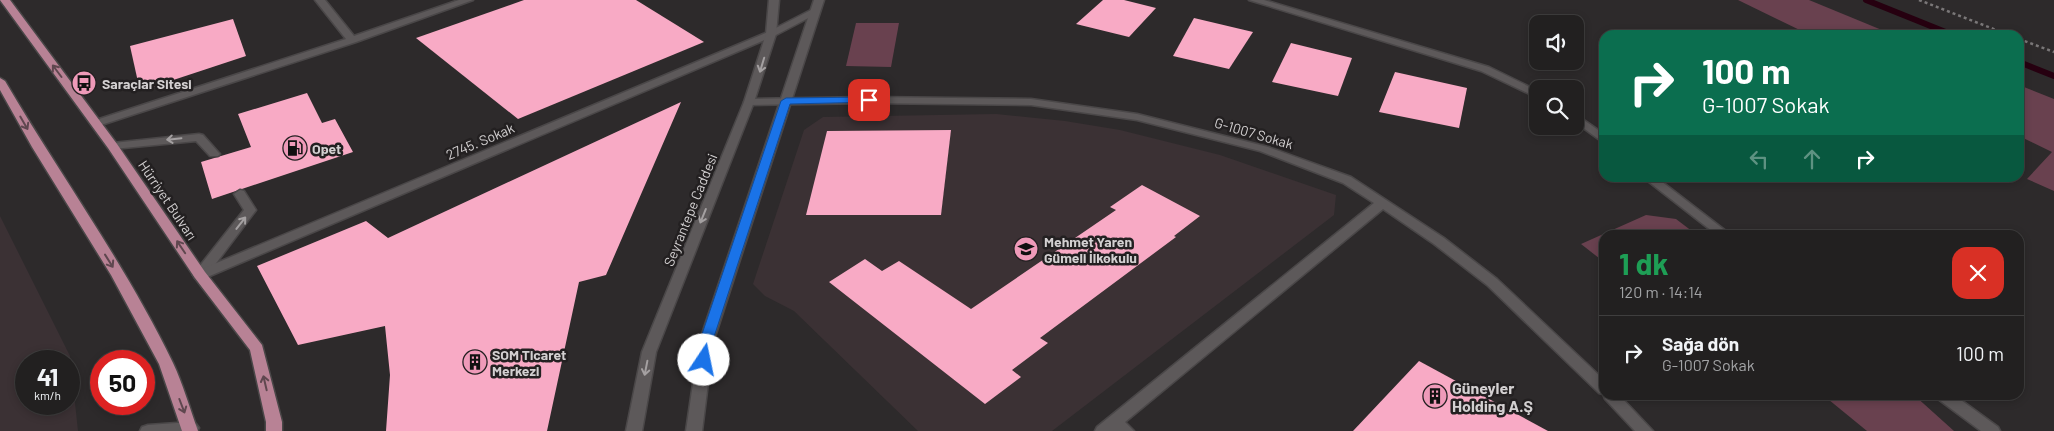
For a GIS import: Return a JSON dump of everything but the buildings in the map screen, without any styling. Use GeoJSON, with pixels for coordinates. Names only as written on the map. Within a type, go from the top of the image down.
{"type":"FeatureCollection","features":[{"type":"Feature","properties":{"kind":"main road","name":"Hürriyet Bulvarı"},"geometry":{"type":"LineString","coordinates":[[5,0],[97,123],[200,275],[257,349],[274,422],[274,431]]}},
{"type":"Feature","properties":{"kind":"main road"},"geometry":{"type":"LineString","coordinates":[[0,81],[38,147],[118,275],[166,364],[191,430]]}},
{"type":"Feature","properties":{"kind":"street"},"geometry":{"type":"LineString","coordinates":[[320,0],[352,40]]}},
{"type":"Feature","properties":{"kind":"street"},"geometry":{"type":"LineString","coordinates":[[97,123],[468,0]]}},
{"type":"Feature","properties":{"kind":"street","name":"Seyrantepe Caddesi"},"geometry":{"type":"LineString","coordinates":[[634,431],[648,352],[750,102],[771,34],[774,0]]}},
{"type":"Feature","properties":{"kind":"street"},"geometry":{"type":"LineString","coordinates":[[694,431],[706,343],[786,101],[813,12],[819,0]]}},
{"type":"Feature","properties":{"kind":"street"},"geometry":{"type":"LineString","coordinates":[[1254,0],[1485,69],[1529,91]]}},
{"type":"Feature","properties":{"kind":"street","name":"2745. Sokak"},"geometry":{"type":"LineString","coordinates":[[200,275],[771,34],[813,12]]}},
{"type":"Feature","properties":{"kind":"street","name":"G-1007 Sokak"},"geometry":{"type":"LineString","coordinates":[[750,102],[1031,102],[1137,117],[1264,149],[1347,180],[1439,241],[1492,282],[1599,384]]}},
{"type":"Feature","properties":{"kind":"street"},"geometry":{"type":"LineString","coordinates":[[1584,124],[1599,136]]}},
{"type":"Feature","properties":{"kind":"street"},"geometry":{"type":"LineString","coordinates":[[113,146],[198,137],[214,154]]}},
{"type":"Feature","properties":{"kind":"street"},"geometry":{"type":"LineString","coordinates":[[1655,182],[1718,230]]}},
{"type":"Feature","properties":{"kind":"street"},"geometry":{"type":"LineString","coordinates":[[200,275],[250,210],[240,194]]}},
{"type":"Feature","properties":{"kind":"street"},"geometry":{"type":"LineString","coordinates":[[1114,428],[1382,203]]}},
{"type":"Feature","properties":{"kind":"street"},"geometry":{"type":"LineString","coordinates":[[1615,400],[1645,431]]}},
{"type":"Feature","properties":{"kind":"street"},"geometry":{"type":"LineString","coordinates":[[1950,400],[1992,431]]}},
{"type":"Feature","properties":{"kind":"street"},"geometry":{"type":"LineString","coordinates":[[148,431],[191,430]]}},
{"type":"Feature","properties":{"kind":"path"},"geometry":{"type":"LineString","coordinates":[[1919,0],[1996,30]]}},
{"type":"Feature","properties":{"kind":"path"},"geometry":{"type":"LineString","coordinates":[[2024,41],[2054,52]]}},
{"type":"Feature","properties":{"kind":"shaded area"},"geometry":{"type":"Polygon","coordinates":[[[1738,0],[1809,0],[1882,30],[1800,30],[1738,0]]]}},
{"type":"Feature","properties":{"kind":"shaded area"},"geometry":{"type":"Polygon","coordinates":[[[856,23],[899,23],[891,67],[846,66],[856,23]]]}},
{"type":"Feature","properties":{"kind":"shaded area"},"geometry":{"type":"Polygon","coordinates":[[[2024,87],[2054,99],[2054,191],[2027,179],[2052,152],[2024,138],[2024,87]]]}},
{"type":"Feature","properties":{"kind":"shaded area","name":"Mehmet Yaren Gümeli İlkokulu"},"geometry":{"type":"Polygon","coordinates":[[[996,114],[1065,121],[1120,130],[1220,155],[1336,195],[1334,215],[1052,431],[918,431],[794,311],[765,296],[753,284],[804,130],[823,117],[996,114]]]}},
{"type":"Feature","properties":{"kind":"shaded area"},"geometry":{"type":"Polygon","coordinates":[[[1646,215],[1676,219],[1690,230],[1612,230],[1646,215]]]}},
{"type":"Feature","properties":{"kind":"shaded area"},"geometry":{"type":"Polygon","coordinates":[[[0,216],[67,350],[15,350],[15,415],[76,415],[78,431],[0,431],[0,216]]]}},
{"type":"Feature","properties":{"kind":"shaded area"},"geometry":{"type":"Polygon","coordinates":[[[1599,236],[1599,258],[1581,244],[1599,236]]]}},
{"type":"Feature","properties":{"kind":"shaded area"},"geometry":{"type":"Polygon","coordinates":[[[1829,400],[1920,400],[1954,431],[1867,431],[1829,400]]]}},
{"type":"Feature","properties":{"kind":"waterway"},"geometry":{"type":"LineString","coordinates":[[1866,0],[1941,30]]}},
{"type":"Feature","properties":{"kind":"waterway"},"geometry":{"type":"LineString","coordinates":[[2024,64],[2054,76]]}},
{"type":"Feature","properties":{"kind":"place","name":"Saraçlar Sitesi"},"geometry":{"type":"Point","coordinates":[84,83]}},
{"type":"Feature","properties":{"kind":"place","name":"Opet"},"geometry":{"type":"Point","coordinates":[295,148]}},
{"type":"Feature","properties":{"kind":"place","name":"Mehmet Yaren Gümeli İlkokulu"},"geometry":{"type":"Point","coordinates":[1026,249]}},
{"type":"Feature","properties":{"kind":"place","name":"SOM Ticaret Merkezi"},"geometry":{"type":"Point","coordinates":[475,362]}},
{"type":"Feature","properties":{"kind":"place","name":"Güneyler Holding A.Ş"},"geometry":{"type":"Point","coordinates":[1435,396]}},
{"type":"Feature","properties":{"kind":"route"},"geometry":{"type":"LineString","coordinates":[[704,360],[706,343],[786,101],[869,100]]}}]}
